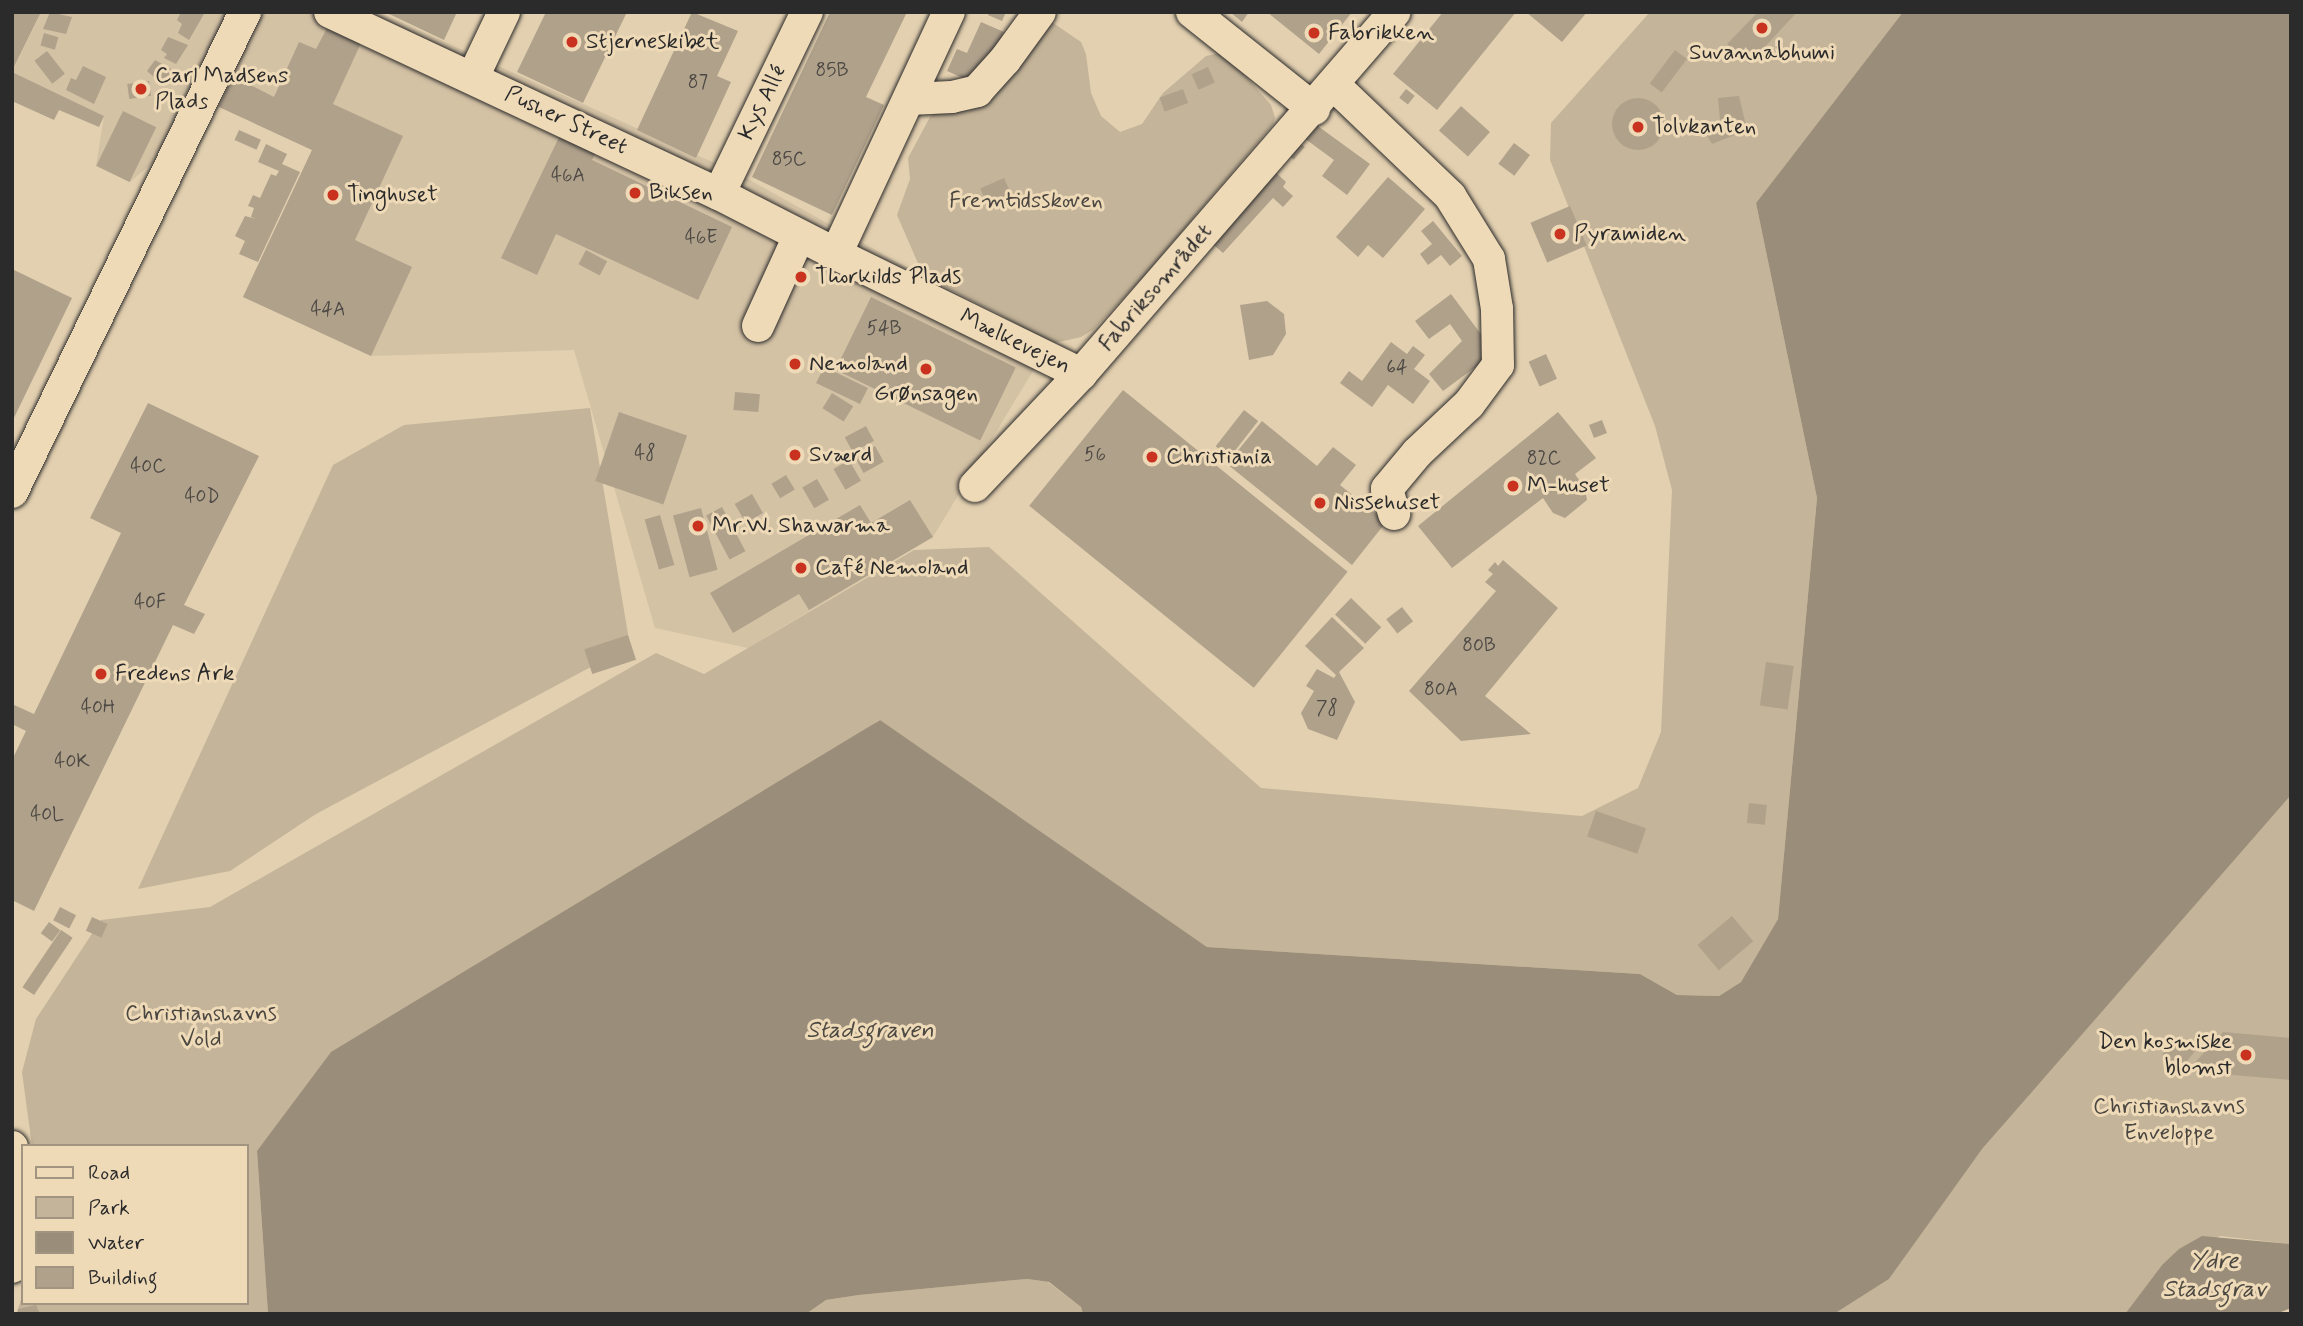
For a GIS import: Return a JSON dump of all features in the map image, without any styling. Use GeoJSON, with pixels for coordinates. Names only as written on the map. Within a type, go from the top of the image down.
{"type":"FeatureCollection","features":[{"type":"Feature","properties":{"kind":"street"},"geometry":{"type":"LineString","coordinates":[[12,492],[245,12]]}},
{"type":"Feature","properties":{"kind":"street","name":"Pusher Street"},"geometry":{"type":"LineString","coordinates":[[330,12],[719,194],[799,236]]}},
{"type":"Feature","properties":{"kind":"street"},"geometry":{"type":"LineString","coordinates":[[473,77],[504,12]]}},
{"type":"Feature","properties":{"kind":"street","name":"Kys Allé"},"geometry":{"type":"LineString","coordinates":[[719,194],[807,12]]}},
{"type":"Feature","properties":{"kind":"street"},"geometry":{"type":"LineString","coordinates":[[836,254],[949,12]]}},
{"type":"Feature","properties":{"kind":"street"},"geometry":{"type":"LineString","coordinates":[[909,99],[952,97],[977,91],[1005,60],[1040,12]]}},
{"type":"Feature","properties":{"kind":"street"},"geometry":{"type":"LineString","coordinates":[[1192,12],[1324,97],[1450,196],[1489,259],[1497,309],[1498,365],[1469,404],[1417,453],[1387,489],[1394,514]]}},
{"type":"Feature","properties":{"kind":"street","name":"Fabriksområdet"},"geometry":{"type":"LineString","coordinates":[[975,486],[1081,374],[1395,12]]}},
{"type":"Feature","properties":{"kind":"street"},"geometry":{"type":"LineString","coordinates":[[758,326],[799,236]]}},
{"type":"Feature","properties":{"kind":"street","name":"Mælkevejen"},"geometry":{"type":"LineString","coordinates":[[799,236],[1081,374]]}},
{"type":"Feature","properties":{"kind":"street"},"geometry":{"type":"LineString","coordinates":[[12,1147],[21,1215]]}},
{"type":"Feature","properties":{"kind":"street"},"geometry":{"type":"LineString","coordinates":[[12,1267],[21,1243]]}},
{"type":"Feature","properties":{"kind":"shaded area"},"geometry":{"type":"Polygon","coordinates":[[[28,12],[378,12],[739,174],[1048,346],[933,537],[748,648],[655,628],[574,350],[371,356],[243,297],[312,150],[219,107],[130,182],[96,166],[104,116],[12,72],[39,17],[28,12]]]}},
{"type":"Feature","properties":{"kind":"green space","name":"Christianshavns Vold"},"geometry":{"type":"Polygon","coordinates":[[[1650,12],[1903,12],[1756,203],[1817,498],[1778,919],[1741,982],[1719,996],[1677,995],[1640,974],[1207,947],[879,720],[257,1151],[268,1314],[16,1314],[21,1300],[21,1305],[248,1305],[248,1144],[32,1144],[22,1072],[36,1019],[101,920],[210,907],[656,653],[704,674],[914,550],[989,547],[1261,788],[1582,816],[1638,788],[1661,732],[1672,490],[1655,426],[1550,160],[1551,123],[1650,12]]]}},
{"type":"Feature","properties":{"kind":"green space","name":"Fremtidsskoven"},"geometry":{"type":"Polygon","coordinates":[[[1043,16],[1081,42],[1086,54],[1091,93],[1101,116],[1120,132],[1142,124],[1163,93],[1206,56],[1220,53],[1236,65],[1271,105],[1275,118],[1273,124],[1144,276],[1093,330],[1081,337],[1055,343],[1044,342],[1003,316],[924,277],[897,215],[910,179],[908,158],[930,117],[1043,16]]]}},
{"type":"Feature","properties":{"kind":"green space"},"geometry":{"type":"Polygon","coordinates":[[[590,408],[630,646],[316,814],[230,871],[138,889],[333,465],[404,425],[590,408]]]}},
{"type":"Feature","properties":{"kind":"green space","name":"Christianshavns Enveloppe"},"geometry":{"type":"Polygon","coordinates":[[[2291,795],[2291,1244],[2220,1236],[2162,1265],[2125,1314],[1834,1314],[1889,1279],[1981,1149],[2291,795]]]}},
{"type":"Feature","properties":{"kind":"green space"},"geometry":{"type":"Polygon","coordinates":[[[1027,1279],[1048,1282],[1081,1307],[1083,1314],[806,1314],[826,1300],[1027,1279]]]}},
{"type":"Feature","properties":{"kind":"water","name":"Stadsgraven"},"geometry":{"type":"Polygon","coordinates":[[[1903,12],[2291,12],[2291,795],[1982,1149],[1889,1279],[1834,1314],[1083,1314],[1081,1307],[1049,1282],[1027,1279],[826,1300],[806,1314],[268,1314],[257,1151],[331,1052],[880,720],[1207,947],[1640,974],[1677,995],[1719,996],[1741,982],[1778,919],[1817,498],[1756,203],[1903,12]]]}},
{"type":"Feature","properties":{"kind":"water","name":"Ydre Stadsgrav"},"geometry":{"type":"Polygon","coordinates":[[[2202,1236],[2291,1244],[2291,1308],[2276,1314],[2125,1314],[2162,1265],[2179,1249],[2202,1236]]]}},
{"type":"Feature","properties":{"kind":"building"},"geometry":{"type":"Polygon","coordinates":[[[12,12],[41,12],[12,71],[12,12]]]}},
{"type":"Feature","properties":{"kind":"building"},"geometry":{"type":"Polygon","coordinates":[[[50,12],[72,17],[66,34],[43,29],[50,12]]]}},
{"type":"Feature","properties":{"kind":"building"},"geometry":{"type":"Polygon","coordinates":[[[181,12],[204,14],[189,40],[178,33],[182,24],[177,20],[181,12]]]}},
{"type":"Feature","properties":{"kind":"building"},"geometry":{"type":"Polygon","coordinates":[[[385,12],[457,12],[444,40],[385,12]]]}},
{"type":"Feature","properties":{"kind":"building","name":"Stjerneskibet"},"geometry":{"type":"Polygon","coordinates":[[[546,12],[627,12],[583,103],[517,72],[546,12]]]}},
{"type":"Feature","properties":{"kind":"building"},"geometry":{"type":"Polygon","coordinates":[[[692,12],[738,31],[717,76],[731,82],[696,158],[637,130],[692,12]]]}},
{"type":"Feature","properties":{"kind":"building"},"geometry":{"type":"Polygon","coordinates":[[[830,12],[907,12],[866,97],[884,105],[832,215],[752,177],[830,12]]]}},
{"type":"Feature","properties":{"kind":"building"},"geometry":{"type":"Polygon","coordinates":[[[989,12],[1006,12],[1002,21],[988,15],[989,12]]]}},
{"type":"Feature","properties":{"kind":"building"},"geometry":{"type":"Polygon","coordinates":[[[1230,12],[1249,12],[1242,22],[1230,12]]]}},
{"type":"Feature","properties":{"kind":"building","name":"Fabrikken"},"geometry":{"type":"Polygon","coordinates":[[[1267,12],[1352,12],[1319,54],[1267,12]]]}},
{"type":"Feature","properties":{"kind":"building"},"geometry":{"type":"Polygon","coordinates":[[[1443,12],[1516,12],[1437,110],[1393,74],[1443,12]]]}},
{"type":"Feature","properties":{"kind":"building"},"geometry":{"type":"Polygon","coordinates":[[[1526,12],[1587,12],[1562,42],[1526,12]]]}},
{"type":"Feature","properties":{"kind":"building","name":"Suvannabhumi"},"geometry":{"type":"Polygon","coordinates":[[[1758,12],[1797,12],[1749,64],[1727,44],[1758,12]]]}},
{"type":"Feature","properties":{"kind":"building"},"geometry":{"type":"Polygon","coordinates":[[[981,22],[1004,32],[984,74],[970,81],[947,71],[957,49],[967,53],[981,22]]]}},
{"type":"Feature","properties":{"kind":"building","name":"Tinghuset"},"geometry":{"type":"Polygon","coordinates":[[[327,28],[361,43],[333,104],[403,136],[355,240],[412,267],[371,356],[243,297],[312,150],[219,107],[233,76],[274,97],[299,42],[316,49],[327,28]]]}},
{"type":"Feature","properties":{"kind":"building"},"geometry":{"type":"Polygon","coordinates":[[[44,33],[58,37],[55,50],[40,45],[44,33]]]}},
{"type":"Feature","properties":{"kind":"building"},"geometry":{"type":"Polygon","coordinates":[[[168,37],[188,45],[176,64],[164,58],[167,54],[161,50],[168,37]]]}},
{"type":"Feature","properties":{"kind":"building"},"geometry":{"type":"Polygon","coordinates":[[[1675,50],[1687,59],[1662,93],[1650,84],[1675,50]]]}},
{"type":"Feature","properties":{"kind":"building"},"geometry":{"type":"Polygon","coordinates":[[[47,51],[65,74],[52,84],[34,61],[47,51]]]}},
{"type":"Feature","properties":{"kind":"building"},"geometry":{"type":"Polygon","coordinates":[[[155,60],[173,70],[162,84],[147,71],[155,60]]]}},
{"type":"Feature","properties":{"kind":"building"},"geometry":{"type":"Polygon","coordinates":[[[83,66],[106,77],[94,104],[66,90],[71,78],[76,80],[83,66]]]}},
{"type":"Feature","properties":{"kind":"building"},"geometry":{"type":"Polygon","coordinates":[[[1208,67],[1215,83],[1198,90],[1192,74],[1208,67]]]}},
{"type":"Feature","properties":{"kind":"building"},"geometry":{"type":"Polygon","coordinates":[[[12,72],[104,116],[99,127],[59,110],[54,120],[12,101],[12,72]]]}},
{"type":"Feature","properties":{"kind":"building"},"geometry":{"type":"Polygon","coordinates":[[[149,81],[151,96],[129,99],[127,84],[149,81]]]}},
{"type":"Feature","properties":{"kind":"building"},"geometry":{"type":"Polygon","coordinates":[[[1183,89],[1188,103],[1165,112],[1160,98],[1183,89]]]}},
{"type":"Feature","properties":{"kind":"building"},"geometry":{"type":"Polygon","coordinates":[[[1406,89],[1415,96],[1408,104],[1399,98],[1406,89]]]}},
{"type":"Feature","properties":{"kind":"building"},"geometry":{"type":"Polygon","coordinates":[[[1739,96],[1747,130],[1712,144],[1703,129],[1720,120],[1718,98],[1739,96]]]}},
{"type":"Feature","properties":{"kind":"building","name":"Tolvkanten"},"geometry":{"type":"Polygon","coordinates":[[[1638,98],[1657,105],[1664,124],[1657,143],[1638,150],[1619,143],[1612,124],[1619,105],[1638,98]]]}},
{"type":"Feature","properties":{"kind":"building"},"geometry":{"type":"Polygon","coordinates":[[[1461,106],[1490,132],[1468,157],[1439,131],[1461,106]]]}},
{"type":"Feature","properties":{"kind":"building"},"geometry":{"type":"Polygon","coordinates":[[[123,111],[156,127],[130,182],[96,166],[123,111]]]}},
{"type":"Feature","properties":{"kind":"building"},"geometry":{"type":"Polygon","coordinates":[[[1315,124],[1370,164],[1347,195],[1322,176],[1334,160],[1304,138],[1315,124]]]}},
{"type":"Feature","properties":{"kind":"building"},"geometry":{"type":"Polygon","coordinates":[[[239,130],[261,140],[256,150],[235,140],[239,130]]]}},
{"type":"Feature","properties":{"kind":"building"},"geometry":{"type":"Polygon","coordinates":[[[561,133],[597,150],[592,160],[732,227],[698,300],[556,234],[537,275],[501,258],[561,133]]]}},
{"type":"Feature","properties":{"kind":"building"},"geometry":{"type":"Polygon","coordinates":[[[1298,141],[1305,147],[1294,160],[1287,154],[1298,141]]]}},
{"type":"Feature","properties":{"kind":"building"},"geometry":{"type":"Polygon","coordinates":[[[1514,143],[1530,155],[1514,176],[1498,164],[1514,143]]]}},
{"type":"Feature","properties":{"kind":"building"},"geometry":{"type":"Polygon","coordinates":[[[266,144],[287,154],[282,164],[300,172],[258,262],[239,254],[245,241],[235,236],[245,216],[256,219],[251,217],[254,208],[248,206],[253,195],[260,198],[271,174],[276,176],[279,171],[258,162],[266,144]]]}},
{"type":"Feature","properties":{"kind":"building"},"geometry":{"type":"Polygon","coordinates":[[[1271,168],[1286,182],[1283,187],[1293,196],[1283,207],[1273,198],[1223,253],[1207,239],[1271,168]]]}},
{"type":"Feature","properties":{"kind":"building"},"geometry":{"type":"Polygon","coordinates":[[[1388,177],[1425,209],[1383,258],[1368,245],[1358,257],[1336,237],[1388,177]]]}},
{"type":"Feature","properties":{"kind":"building"},"geometry":{"type":"Polygon","coordinates":[[[1004,178],[1014,200],[990,211],[980,189],[1004,178]]]}},
{"type":"Feature","properties":{"kind":"building","name":"Pyramiden"},"geometry":{"type":"Polygon","coordinates":[[[1570,206],[1587,246],[1547,262],[1530,223],[1570,206]]]}},
{"type":"Feature","properties":{"kind":"building"},"geometry":{"type":"Polygon","coordinates":[[[1433,221],[1462,256],[1450,266],[1441,255],[1428,265],[1420,254],[1432,244],[1421,231],[1433,221]]]}},
{"type":"Feature","properties":{"kind":"building"},"geometry":{"type":"Polygon","coordinates":[[[586,250],[607,261],[600,275],[578,264],[586,250]]]}},
{"type":"Feature","properties":{"kind":"building"},"geometry":{"type":"Polygon","coordinates":[[[12,269],[72,298],[12,422],[12,269]]]}},
{"type":"Feature","properties":{"kind":"building"},"geometry":{"type":"Polygon","coordinates":[[[1451,294],[1486,341],[1485,360],[1443,391],[1429,374],[1462,341],[1450,324],[1429,339],[1415,321],[1451,294]]]}},
{"type":"Feature","properties":{"kind":"building","name":"Grønsagen"},"geometry":{"type":"Polygon","coordinates":[[[871,297],[1016,368],[980,440],[835,370],[871,297]]]}},
{"type":"Feature","properties":{"kind":"building"},"geometry":{"type":"Polygon","coordinates":[[[1267,301],[1284,314],[1286,334],[1273,355],[1249,360],[1240,305],[1267,301]]]}},
{"type":"Feature","properties":{"kind":"building"},"geometry":{"type":"Polygon","coordinates":[[[1391,342],[1407,354],[1413,346],[1425,355],[1414,369],[1430,381],[1413,404],[1388,385],[1372,407],[1340,383],[1349,371],[1362,381],[1391,342]]]}},
{"type":"Feature","properties":{"kind":"building"},"geometry":{"type":"Polygon","coordinates":[[[1546,354],[1557,379],[1540,386],[1529,362],[1546,354]]]}},
{"type":"Feature","properties":{"kind":"building"},"geometry":{"type":"Polygon","coordinates":[[[826,363],[833,366],[831,370],[868,388],[860,404],[816,383],[826,363]]]}},
{"type":"Feature","properties":{"kind":"building"},"geometry":{"type":"Polygon","coordinates":[[[1123,390],[1348,572],[1254,688],[1029,506],[1123,390]]]}},
{"type":"Feature","properties":{"kind":"building"},"geometry":{"type":"Polygon","coordinates":[[[735,392],[760,394],[758,412],[733,410],[735,392]]]}},
{"type":"Feature","properties":{"kind":"building"},"geometry":{"type":"Polygon","coordinates":[[[832,393],[853,406],[844,422],[822,408],[832,393]]]}},
{"type":"Feature","properties":{"kind":"building","name":"Fredens Ark"},"geometry":{"type":"Polygon","coordinates":[[[148,403],[259,456],[184,605],[205,614],[194,634],[173,625],[34,911],[12,900],[12,760],[26,731],[12,724],[12,704],[34,714],[121,533],[90,518],[148,403]]]}},
{"type":"Feature","properties":{"kind":"building"},"geometry":{"type":"Polygon","coordinates":[[[1244,410],[1258,421],[1230,457],[1216,446],[1244,410]]]}},
{"type":"Feature","properties":{"kind":"building"},"geometry":{"type":"Polygon","coordinates":[[[619,412],[687,435],[663,504],[595,481],[619,412]]]}},
{"type":"Feature","properties":{"kind":"building","name":"M-huset"},"geometry":{"type":"Polygon","coordinates":[[[1558,412],[1596,458],[1575,474],[1585,489],[1587,500],[1565,518],[1553,513],[1543,498],[1452,568],[1418,526],[1558,412]]]}},
{"type":"Feature","properties":{"kind":"building"},"geometry":{"type":"Polygon","coordinates":[[[1602,420],[1607,433],[1594,438],[1589,425],[1602,420]]]}},
{"type":"Feature","properties":{"kind":"building","name":"Nissehuset"},"geometry":{"type":"Polygon","coordinates":[[[1262,421],[1317,466],[1333,447],[1356,465],[1340,485],[1386,522],[1352,565],[1227,464],[1262,421]]]}},
{"type":"Feature","properties":{"kind":"building"},"geometry":{"type":"Polygon","coordinates":[[[866,426],[874,441],[853,452],[845,437],[866,426]]]}},
{"type":"Feature","properties":{"kind":"building"},"geometry":{"type":"Polygon","coordinates":[[[875,446],[884,462],[864,473],[855,457],[875,446]]]}},
{"type":"Feature","properties":{"kind":"building"},"geometry":{"type":"Polygon","coordinates":[[[849,460],[861,481],[845,490],[833,469],[849,460]]]}},
{"type":"Feature","properties":{"kind":"building"},"geometry":{"type":"Polygon","coordinates":[[[786,475],[795,490],[780,498],[771,484],[786,475]]]}},
{"type":"Feature","properties":{"kind":"building"},"geometry":{"type":"Polygon","coordinates":[[[817,479],[829,500],[814,508],[802,488],[817,479]]]}},
{"type":"Feature","properties":{"kind":"building"},"geometry":{"type":"Polygon","coordinates":[[[752,494],[763,513],[746,523],[735,504],[752,494]]]}},
{"type":"Feature","properties":{"kind":"building"},"geometry":{"type":"Polygon","coordinates":[[[910,500],[933,537],[809,610],[799,594],[733,633],[710,593],[860,505],[871,523],[910,500]]]}},
{"type":"Feature","properties":{"kind":"building"},"geometry":{"type":"Polygon","coordinates":[[[722,507],[745,551],[730,560],[706,515],[722,507]]]}},
{"type":"Feature","properties":{"kind":"building"},"geometry":{"type":"Polygon","coordinates":[[[701,508],[718,570],[690,577],[673,516],[701,508]]]}},
{"type":"Feature","properties":{"kind":"building"},"geometry":{"type":"Polygon","coordinates":[[[660,515],[674,565],[659,569],[645,519],[660,515]]]}},
{"type":"Feature","properties":{"kind":"building"},"geometry":{"type":"Polygon","coordinates":[[[1503,560],[1558,608],[1485,696],[1531,734],[1461,741],[1409,691],[1496,591],[1485,582],[1493,574],[1488,570],[1495,562],[1498,566],[1503,560]]]}},
{"type":"Feature","properties":{"kind":"building"},"geometry":{"type":"Polygon","coordinates":[[[1351,598],[1381,627],[1365,644],[1335,615],[1351,598]]]}},
{"type":"Feature","properties":{"kind":"building"},"geometry":{"type":"Polygon","coordinates":[[[1402,607],[1413,621],[1397,633],[1386,619],[1402,607]]]}},
{"type":"Feature","properties":{"kind":"building"},"geometry":{"type":"Polygon","coordinates":[[[1332,617],[1364,648],[1339,672],[1355,702],[1337,740],[1308,729],[1301,713],[1314,691],[1306,686],[1317,669],[1334,678],[1336,675],[1305,646],[1332,617]]]}},
{"type":"Feature","properties":{"kind":"building"},"geometry":{"type":"Polygon","coordinates":[[[628,635],[636,660],[592,674],[584,649],[628,635]]]}},
{"type":"Feature","properties":{"kind":"building"},"geometry":{"type":"Polygon","coordinates":[[[1766,662],[1794,666],[1788,709],[1760,706],[1766,662]]]}},
{"type":"Feature","properties":{"kind":"building"},"geometry":{"type":"Polygon","coordinates":[[[1749,803],[1767,805],[1765,825],[1747,823],[1749,803]]]}},
{"type":"Feature","properties":{"kind":"building"},"geometry":{"type":"Polygon","coordinates":[[[1596,811],[1646,828],[1637,854],[1587,837],[1596,811]]]}},
{"type":"Feature","properties":{"kind":"building"},"geometry":{"type":"Polygon","coordinates":[[[60,907],[76,915],[69,929],[53,920],[60,907]]]}},
{"type":"Feature","properties":{"kind":"building"},"geometry":{"type":"Polygon","coordinates":[[[1732,916],[1753,941],[1719,970],[1698,945],[1732,916]]]}},
{"type":"Feature","properties":{"kind":"building"},"geometry":{"type":"Polygon","coordinates":[[[92,917],[108,924],[101,938],[86,931],[92,917]]]}},
{"type":"Feature","properties":{"kind":"building"},"geometry":{"type":"Polygon","coordinates":[[[49,922],[60,930],[52,942],[41,933],[49,922]]]}},
{"type":"Feature","properties":{"kind":"building"},"geometry":{"type":"Polygon","coordinates":[[[61,930],[73,938],[34,995],[22,987],[61,930]]]}},
{"type":"Feature","properties":{"kind":"building","name":"Den kosmiske blomst"},"geometry":{"type":"Polygon","coordinates":[[[2223,1032],[2291,1038],[2291,1080],[2187,1071],[2223,1032]]]}},
{"type":"Feature","properties":{"kind":"building"},"geometry":{"type":"Polygon","coordinates":[[[2177,1037],[2195,1052],[2180,1069],[2162,1055],[2177,1037]]]}},
{"type":"Feature","properties":{"kind":"building"},"geometry":{"type":"Polygon","coordinates":[[[36,1305],[40,1314],[18,1314],[18,1309],[36,1305]]]}},
{"type":"Feature","properties":{"kind":"place","name":"Suvannabhumi"},"geometry":{"type":"Point","coordinates":[1762,28]}},
{"type":"Feature","properties":{"kind":"place","name":"Fabrikken"},"geometry":{"type":"Point","coordinates":[1314,33]}},
{"type":"Feature","properties":{"kind":"place","name":"Stjerneskibet"},"geometry":{"type":"Point","coordinates":[572,42]}},
{"type":"Feature","properties":{"kind":"place","name":"Carl Madsens Plads"},"geometry":{"type":"Point","coordinates":[141,89]}},
{"type":"Feature","properties":{"kind":"place","name":"Tolvkanten"},"geometry":{"type":"Point","coordinates":[1638,127]}},
{"type":"Feature","properties":{"kind":"place","name":"Biksen"},"geometry":{"type":"Point","coordinates":[635,193]}},
{"type":"Feature","properties":{"kind":"place","name":"Tinghuset"},"geometry":{"type":"Point","coordinates":[333,195]}},
{"type":"Feature","properties":{"kind":"place","name":"Pyramiden"},"geometry":{"type":"Point","coordinates":[1560,234]}},
{"type":"Feature","properties":{"kind":"place","name":"Thorkilds Plads"},"geometry":{"type":"Point","coordinates":[801,277]}},
{"type":"Feature","properties":{"kind":"place","name":"Nemoland"},"geometry":{"type":"Point","coordinates":[795,364]}},
{"type":"Feature","properties":{"kind":"place","name":"Grønsagen"},"geometry":{"type":"Point","coordinates":[926,369]}},
{"type":"Feature","properties":{"kind":"place","name":"Sværd"},"geometry":{"type":"Point","coordinates":[795,455]}},
{"type":"Feature","properties":{"kind":"place","name":"Christiania"},"geometry":{"type":"Point","coordinates":[1152,457]}},
{"type":"Feature","properties":{"kind":"place","name":"M-huset"},"geometry":{"type":"Point","coordinates":[1513,486]}},
{"type":"Feature","properties":{"kind":"place","name":"Nissehuset"},"geometry":{"type":"Point","coordinates":[1320,503]}},
{"type":"Feature","properties":{"kind":"place","name":"Mr.W. Shawarma"},"geometry":{"type":"Point","coordinates":[698,526]}},
{"type":"Feature","properties":{"kind":"place","name":"Café Nemoland"},"geometry":{"type":"Point","coordinates":[801,568]}},
{"type":"Feature","properties":{"kind":"place","name":"Fredens Ark"},"geometry":{"type":"Point","coordinates":[101,674]}},
{"type":"Feature","properties":{"kind":"place","name":"Den kosmiske blomst"},"geometry":{"type":"Point","coordinates":[2246,1055]}}]}
